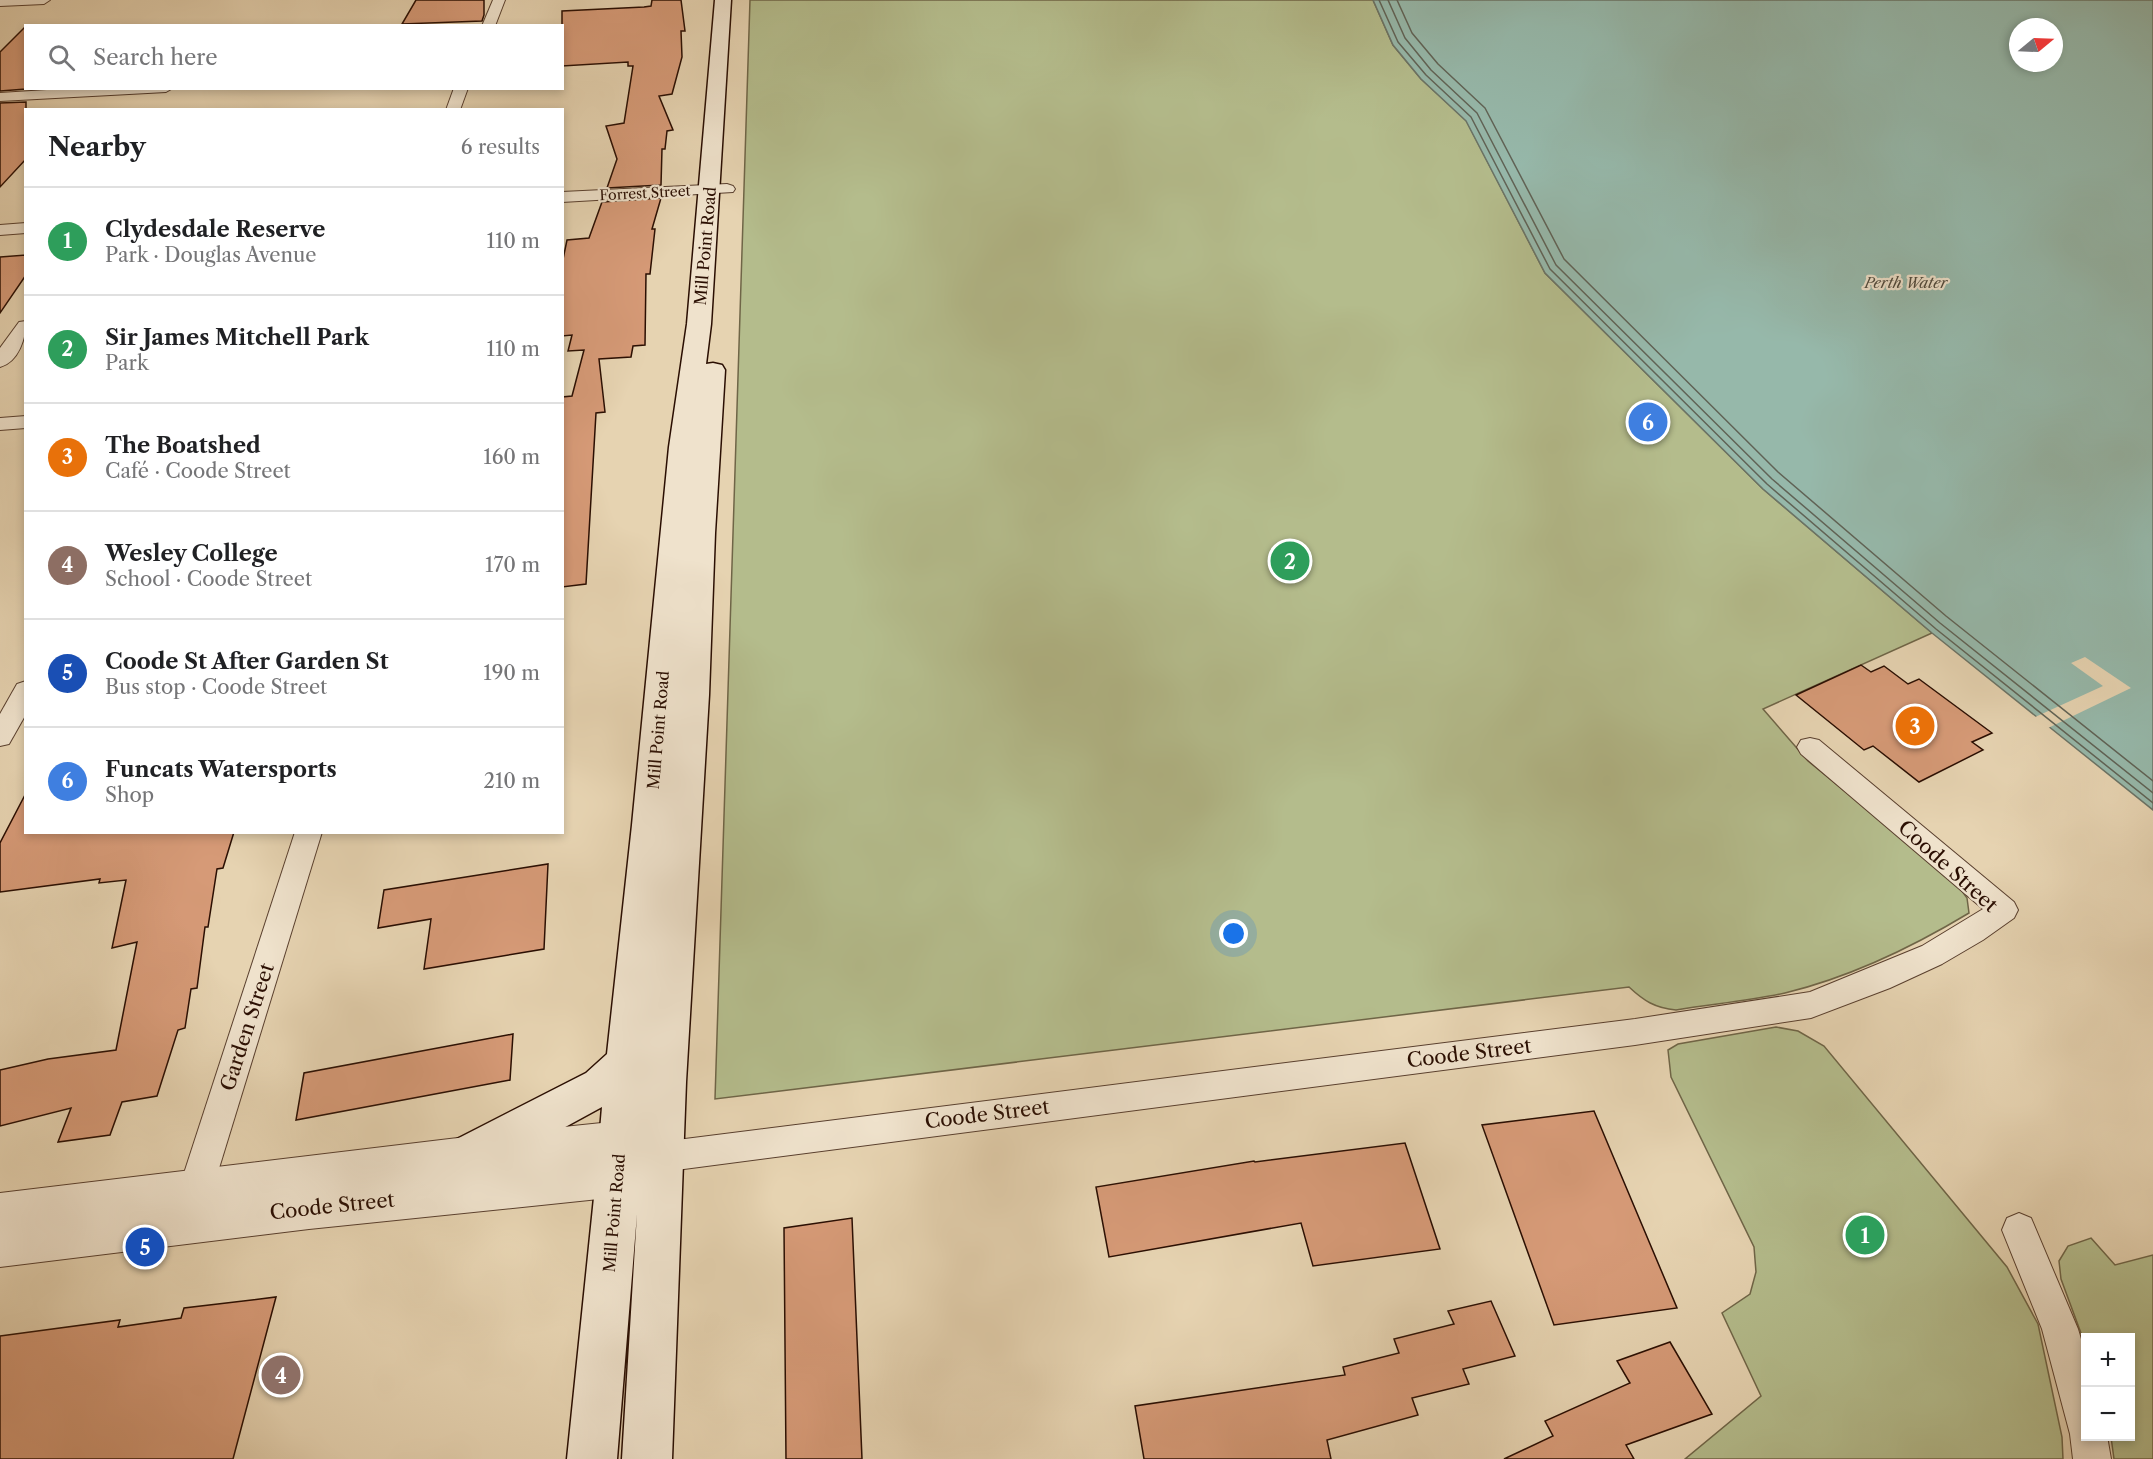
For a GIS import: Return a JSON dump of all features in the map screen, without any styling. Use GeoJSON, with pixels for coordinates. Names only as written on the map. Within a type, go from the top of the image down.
{"type":"FeatureCollection","features":[{"type":"Feature","properties":{"kind":"main road","name":"Mill Point Road"},"geometry":{"type":"LineString","coordinates":[[647,1459],[661,1157],[693,695],[719,189],[723,0]]}},
{"type":"Feature","properties":{"kind":"main road"},"geometry":{"type":"LineString","coordinates":[[738,47],[740,0]]}},
{"type":"Feature","properties":{"kind":"main road","name":"Mill Point Road"},"geometry":{"type":"LineString","coordinates":[[592,1459],[671,592],[682,447],[736,72]]}},
{"type":"Feature","properties":{"kind":"main road"},"geometry":{"type":"LineString","coordinates":[[466,1155],[543,1118],[602,1086],[628,1061]]}},
{"type":"Feature","properties":{"kind":"street"},"geometry":{"type":"LineString","coordinates":[[0,2],[44,0]]}},
{"type":"Feature","properties":{"kind":"street"},"geometry":{"type":"LineString","coordinates":[[489,24],[499,0]]}},
{"type":"Feature","properties":{"kind":"street"},"geometry":{"type":"LineString","coordinates":[[0,97],[129,90]]}},
{"type":"Feature","properties":{"kind":"street"},"geometry":{"type":"LineString","coordinates":[[454,108],[460,90]]}},
{"type":"Feature","properties":{"kind":"street","name":"Forrest Street"},"geometry":{"type":"LineString","coordinates":[[564,197],[719,189]]}},
{"type":"Feature","properties":{"kind":"street"},"geometry":{"type":"LineString","coordinates":[[0,230],[24,228]]}},
{"type":"Feature","properties":{"kind":"street"},"geometry":{"type":"LineString","coordinates":[[0,361],[24,329]]}},
{"type":"Feature","properties":{"kind":"street"},"geometry":{"type":"LineString","coordinates":[[0,424],[24,422]]}},
{"type":"Feature","properties":{"kind":"street"},"geometry":{"type":"LineString","coordinates":[[0,737],[24,694]]}},
{"type":"Feature","properties":{"kind":"street","name":"Coode Street"},"geometry":{"type":"LineString","coordinates":[[0,1246],[191,1206],[466,1155],[619,1159],[661,1157],[1635,1032],[1811,1005],[1879,979],[1932,955],[1973,932],[2004,910],[1810,747]]}},
{"type":"Feature","properties":{"kind":"street","name":"Garden Street"},"geometry":{"type":"LineString","coordinates":[[191,1206],[308,834]]}},
{"type":"Feature","properties":{"kind":"street","name":"Coode Street"},"geometry":{"type":"LineString","coordinates":[[0,1213],[460,1192],[619,1159]]}},
{"type":"Feature","properties":{"kind":"street"},"geometry":{"type":"LineString","coordinates":[[2019,1230],[2060,1329],[2081,1411]]}},
{"type":"Feature","properties":{"kind":"street"},"geometry":{"type":"LineString","coordinates":[[2089,1441],[2092,1459]]}},
{"type":"Feature","properties":{"kind":"green space"},"geometry":{"type":"Polygon","coordinates":[[[750,0],[1373,0],[1393,45],[1421,79],[1466,120],[1545,273],[1763,489],[1932,633],[1763,709],[1808,761],[1954,880],[1967,898],[1969,913],[1925,938],[1857,970],[1785,993],[1744,1000],[1676,1010],[1650,1003],[1629,987],[715,1099],[750,0]]]}},
{"type":"Feature","properties":{"kind":"green space"},"geometry":{"type":"Polygon","coordinates":[[[1776,1027],[1798,1031],[1824,1046],[2007,1267],[2038,1324],[2062,1437],[2063,1459],[1685,1459],[1761,1396],[1722,1313],[1750,1294],[1756,1272],[1754,1247],[1671,1077],[1668,1050],[1678,1044],[1776,1027]]]}},
{"type":"Feature","properties":{"kind":"green space"},"geometry":{"type":"Polygon","coordinates":[[[2091,1238],[2115,1265],[2153,1255],[2153,1459],[2114,1459],[2112,1441],[2135,1441],[2135,1333],[2081,1333],[2061,1279],[2059,1261],[2068,1246],[2091,1238]]]}},
{"type":"Feature","properties":{"kind":"water","name":"Perth Water"},"geometry":{"type":"Polygon","coordinates":[[[1373,0],[2153,0],[2153,810],[1932,633],[1763,489],[1545,273],[1466,121],[1421,79],[1393,45],[1373,0]]]}},
{"type":"Feature","properties":{"kind":"pier"},"geometry":{"type":"Polygon","coordinates":[[[2085,657],[2131,688],[2046,729],[2033,718],[2103,686],[2071,663],[2085,657]]]}},
{"type":"Feature","properties":{"kind":"building"},"geometry":{"type":"Polygon","coordinates":[[[416,0],[484,0],[484,15],[482,21],[402,24],[416,0]]]}},
{"type":"Feature","properties":{"kind":"building"},"geometry":{"type":"Polygon","coordinates":[[[652,0],[681,0],[685,31],[681,31],[682,57],[672,94],[659,96],[673,130],[667,131],[665,149],[662,149],[661,185],[607,188],[617,159],[606,126],[624,123],[633,66],[628,66],[628,62],[564,66],[562,11],[651,6],[652,0]]]}},
{"type":"Feature","properties":{"kind":"building"},"geometry":{"type":"Polygon","coordinates":[[[24,28],[24,89],[0,91],[0,52],[24,28]]]}},
{"type":"Feature","properties":{"kind":"building"},"geometry":{"type":"Polygon","coordinates":[[[26,102],[24,161],[0,187],[0,103],[26,102]]]}},
{"type":"Feature","properties":{"kind":"building"},"geometry":{"type":"Polygon","coordinates":[[[661,198],[652,229],[655,229],[650,274],[646,274],[645,345],[633,346],[631,357],[599,359],[605,412],[596,413],[586,584],[564,587],[564,397],[572,396],[584,350],[568,351],[572,335],[564,336],[564,254],[567,240],[589,238],[602,202],[661,198]]]}},
{"type":"Feature","properties":{"kind":"building"},"geometry":{"type":"Polygon","coordinates":[[[24,255],[24,278],[0,313],[0,257],[24,255]]]}},
{"type":"Feature","properties":{"kind":"building"},"geometry":{"type":"Polygon","coordinates":[[[1861,665],[1871,672],[1884,666],[1908,684],[1919,679],[1992,733],[1972,742],[1983,750],[1919,782],[1873,746],[1864,750],[1796,695],[1861,665]]]}},
{"type":"Feature","properties":{"kind":"building"},"geometry":{"type":"Polygon","coordinates":[[[24,797],[24,834],[233,834],[223,868],[217,869],[208,927],[205,927],[197,988],[191,989],[185,1028],[178,1030],[157,1096],[122,1102],[110,1135],[58,1142],[71,1108],[0,1126],[0,1070],[48,1059],[116,1050],[137,942],[112,948],[126,880],[99,883],[100,879],[0,892],[0,843],[24,797]]]}},
{"type":"Feature","properties":{"kind":"building"},"geometry":{"type":"Polygon","coordinates":[[[548,864],[544,949],[424,969],[431,919],[378,928],[384,890],[548,864]]]}},
{"type":"Feature","properties":{"kind":"building"},"geometry":{"type":"Polygon","coordinates":[[[513,1034],[510,1080],[296,1120],[304,1073],[513,1034]]]}},
{"type":"Feature","properties":{"kind":"building"},"geometry":{"type":"Polygon","coordinates":[[[1594,1111],[1677,1308],[1554,1325],[1482,1125],[1594,1111]]]}},
{"type":"Feature","properties":{"kind":"building"},"geometry":{"type":"Polygon","coordinates":[[[1405,1143],[1440,1249],[1313,1266],[1301,1223],[1109,1257],[1096,1187],[1254,1161],[1405,1143]]]}},
{"type":"Feature","properties":{"kind":"building"},"geometry":{"type":"Polygon","coordinates":[[[852,1218],[862,1459],[786,1459],[784,1228],[852,1218]]]}},
{"type":"Feature","properties":{"kind":"building"},"geometry":{"type":"Polygon","coordinates":[[[276,1297],[233,1459],[0,1459],[0,1336],[120,1320],[118,1327],[181,1318],[184,1308],[276,1297]]]}},
{"type":"Feature","properties":{"kind":"building"},"geometry":{"type":"Polygon","coordinates":[[[1491,1301],[1515,1356],[1463,1369],[1469,1384],[1412,1398],[1418,1415],[1327,1440],[1331,1459],[1144,1459],[1135,1406],[1345,1375],[1343,1367],[1399,1353],[1394,1339],[1454,1324],[1448,1311],[1491,1301]]]}},
{"type":"Feature","properties":{"kind":"building"},"geometry":{"type":"Polygon","coordinates":[[[1670,1342],[1712,1414],[1626,1445],[1634,1459],[1504,1459],[1553,1436],[1545,1421],[1630,1383],[1617,1361],[1670,1342]]]}},
{"type":"Feature","properties":{"kind":"place","name":"Funcats Watersports"},"geometry":{"type":"Point","coordinates":[1648,422]}},
{"type":"Feature","properties":{"kind":"place","name":"Sir James Mitchell Park"},"geometry":{"type":"Point","coordinates":[1290,561]}},
{"type":"Feature","properties":{"kind":"place","name":"The Boatshed"},"geometry":{"type":"Point","coordinates":[1915,726]}},
{"type":"Feature","properties":{"kind":"place","name":"Clydesdale Reserve"},"geometry":{"type":"Point","coordinates":[1865,1235]}},
{"type":"Feature","properties":{"kind":"place","name":"Coode St After Garden St"},"geometry":{"type":"Point","coordinates":[145,1247]}},
{"type":"Feature","properties":{"kind":"place","name":"Wesley College"},"geometry":{"type":"Point","coordinates":[281,1375]}}]}
